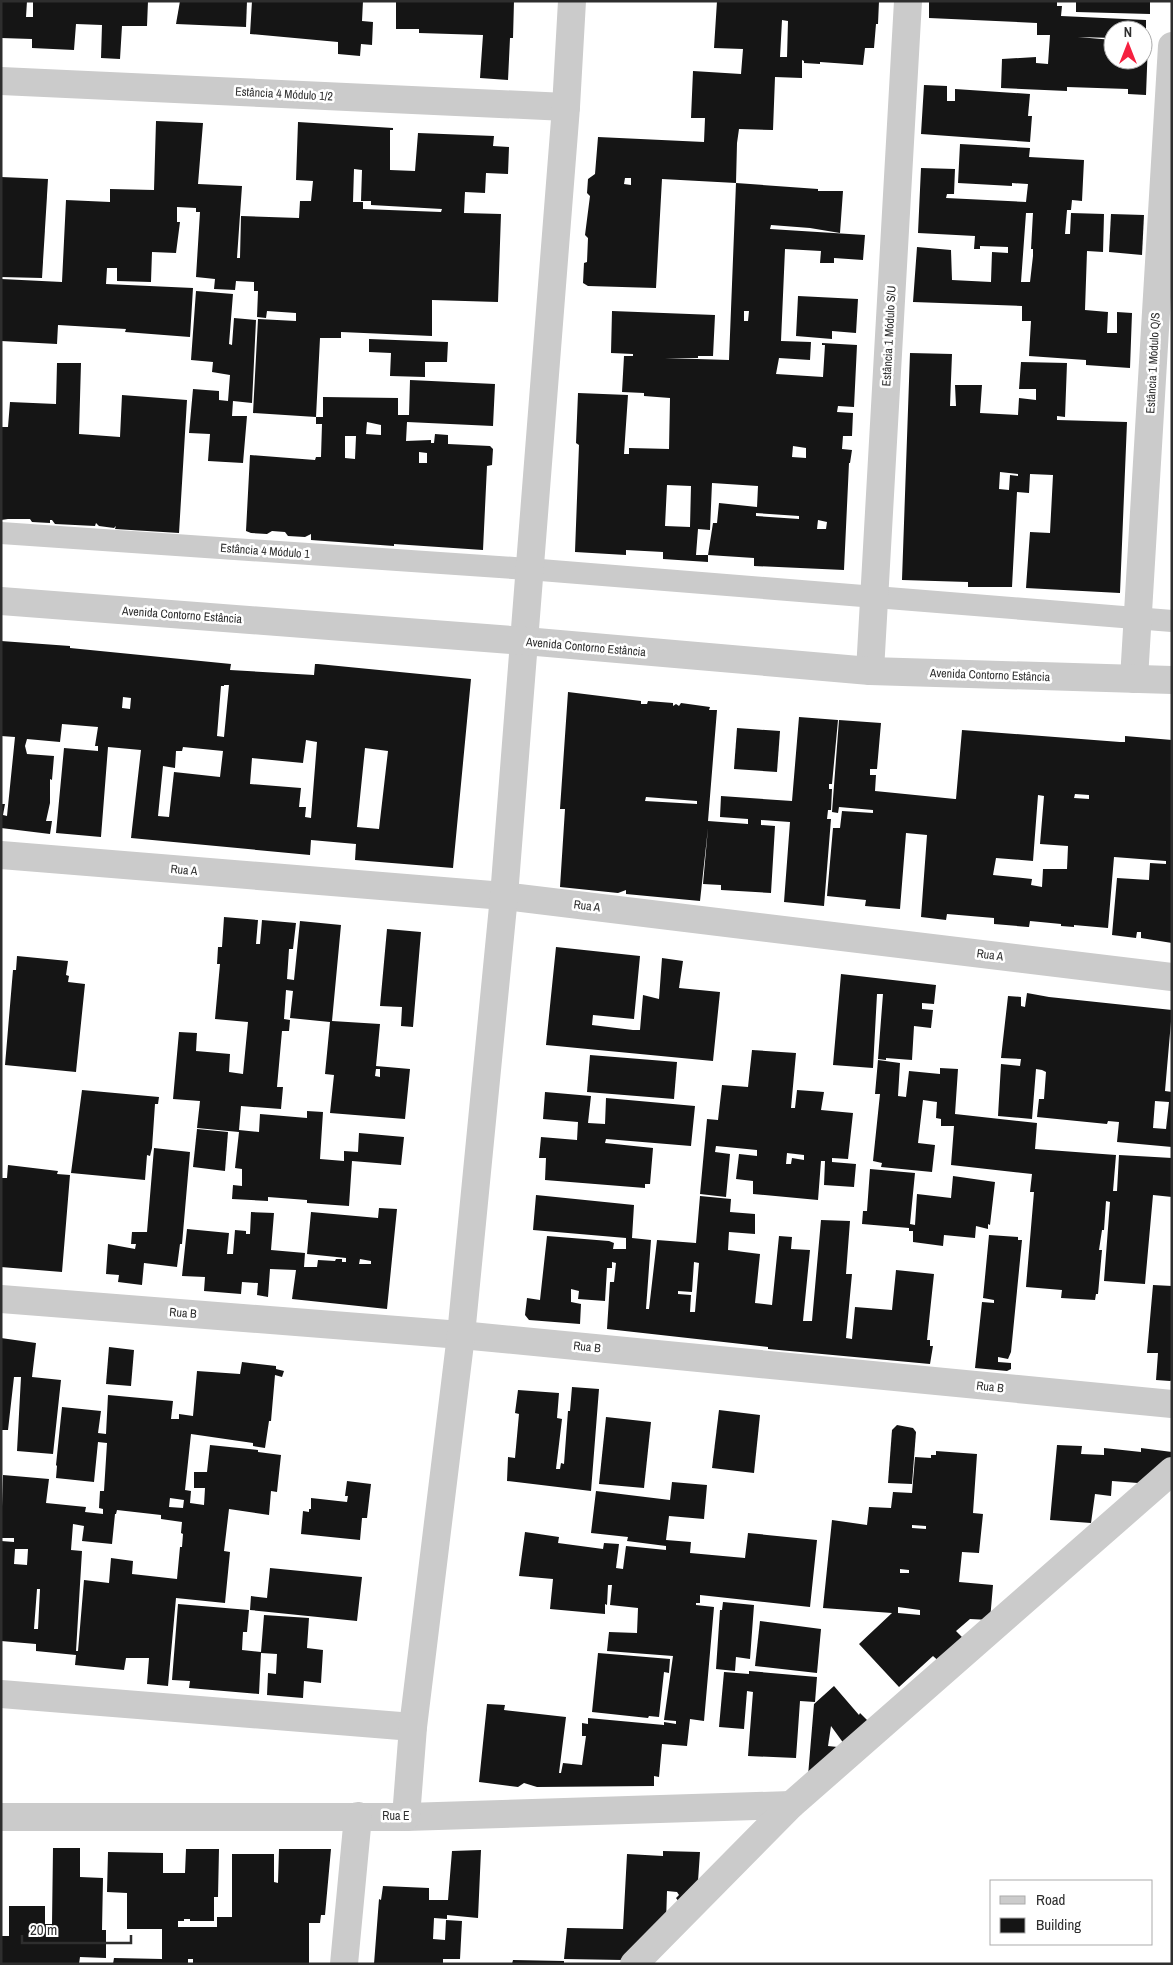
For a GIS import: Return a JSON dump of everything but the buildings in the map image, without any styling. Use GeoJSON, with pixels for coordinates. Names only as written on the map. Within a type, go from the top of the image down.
{"type":"FeatureCollection","features":[{"type":"Feature","properties":{"kind":"street"},"geometry":{"type":"LineString","coordinates":[[406,1817],[413,1727],[461,1334],[504,896],[525,641],[528,569],[566,107],[572,1]]}},
{"type":"Feature","properties":{"kind":"street","name":"Estância 1 Módulo S/U"},"geometry":{"type":"LineString","coordinates":[[870,671],[908,1]]}},
{"type":"Feature","properties":{"kind":"street","name":"Estância 1 Módulo Q/S"},"geometry":{"type":"LineString","coordinates":[[1134,679],[1172,46]]}},
{"type":"Feature","properties":{"kind":"street","name":"Estância 4 Módulo 1/2"},"geometry":{"type":"LineString","coordinates":[[1,81],[566,107]]}},
{"type":"Feature","properties":{"kind":"street","name":"Avenida Contorno Estância"},"geometry":{"type":"LineString","coordinates":[[1,601],[525,641],[870,671],[1172,680]]}},
{"type":"Feature","properties":{"kind":"street","name":"Rua A"},"geometry":{"type":"LineString","coordinates":[[1,855],[504,896],[1172,977]]}},
{"type":"Feature","properties":{"kind":"street","name":"Rua B"},"geometry":{"type":"LineString","coordinates":[[1,1299],[461,1334],[1172,1404]]}},
{"type":"Feature","properties":{"kind":"street"},"geometry":{"type":"LineString","coordinates":[[634,1964],[791,1805],[1172,1471]]}},
{"type":"Feature","properties":{"kind":"street"},"geometry":{"type":"LineString","coordinates":[[1,1694],[413,1727]]}},
{"type":"Feature","properties":{"kind":"street","name":"Rua E"},"geometry":{"type":"LineString","coordinates":[[1,1817],[406,1817],[791,1805]]}},
{"type":"Feature","properties":{"kind":"street"},"geometry":{"type":"LineString","coordinates":[[344,1964],[358,1816]]}},
{"type":"Feature","properties":{"kind":"lane","name":"Estância 4 Módulo 1"},"geometry":{"type":"LineString","coordinates":[[1,533],[528,569],[1138,619],[1172,620]]}}]}
